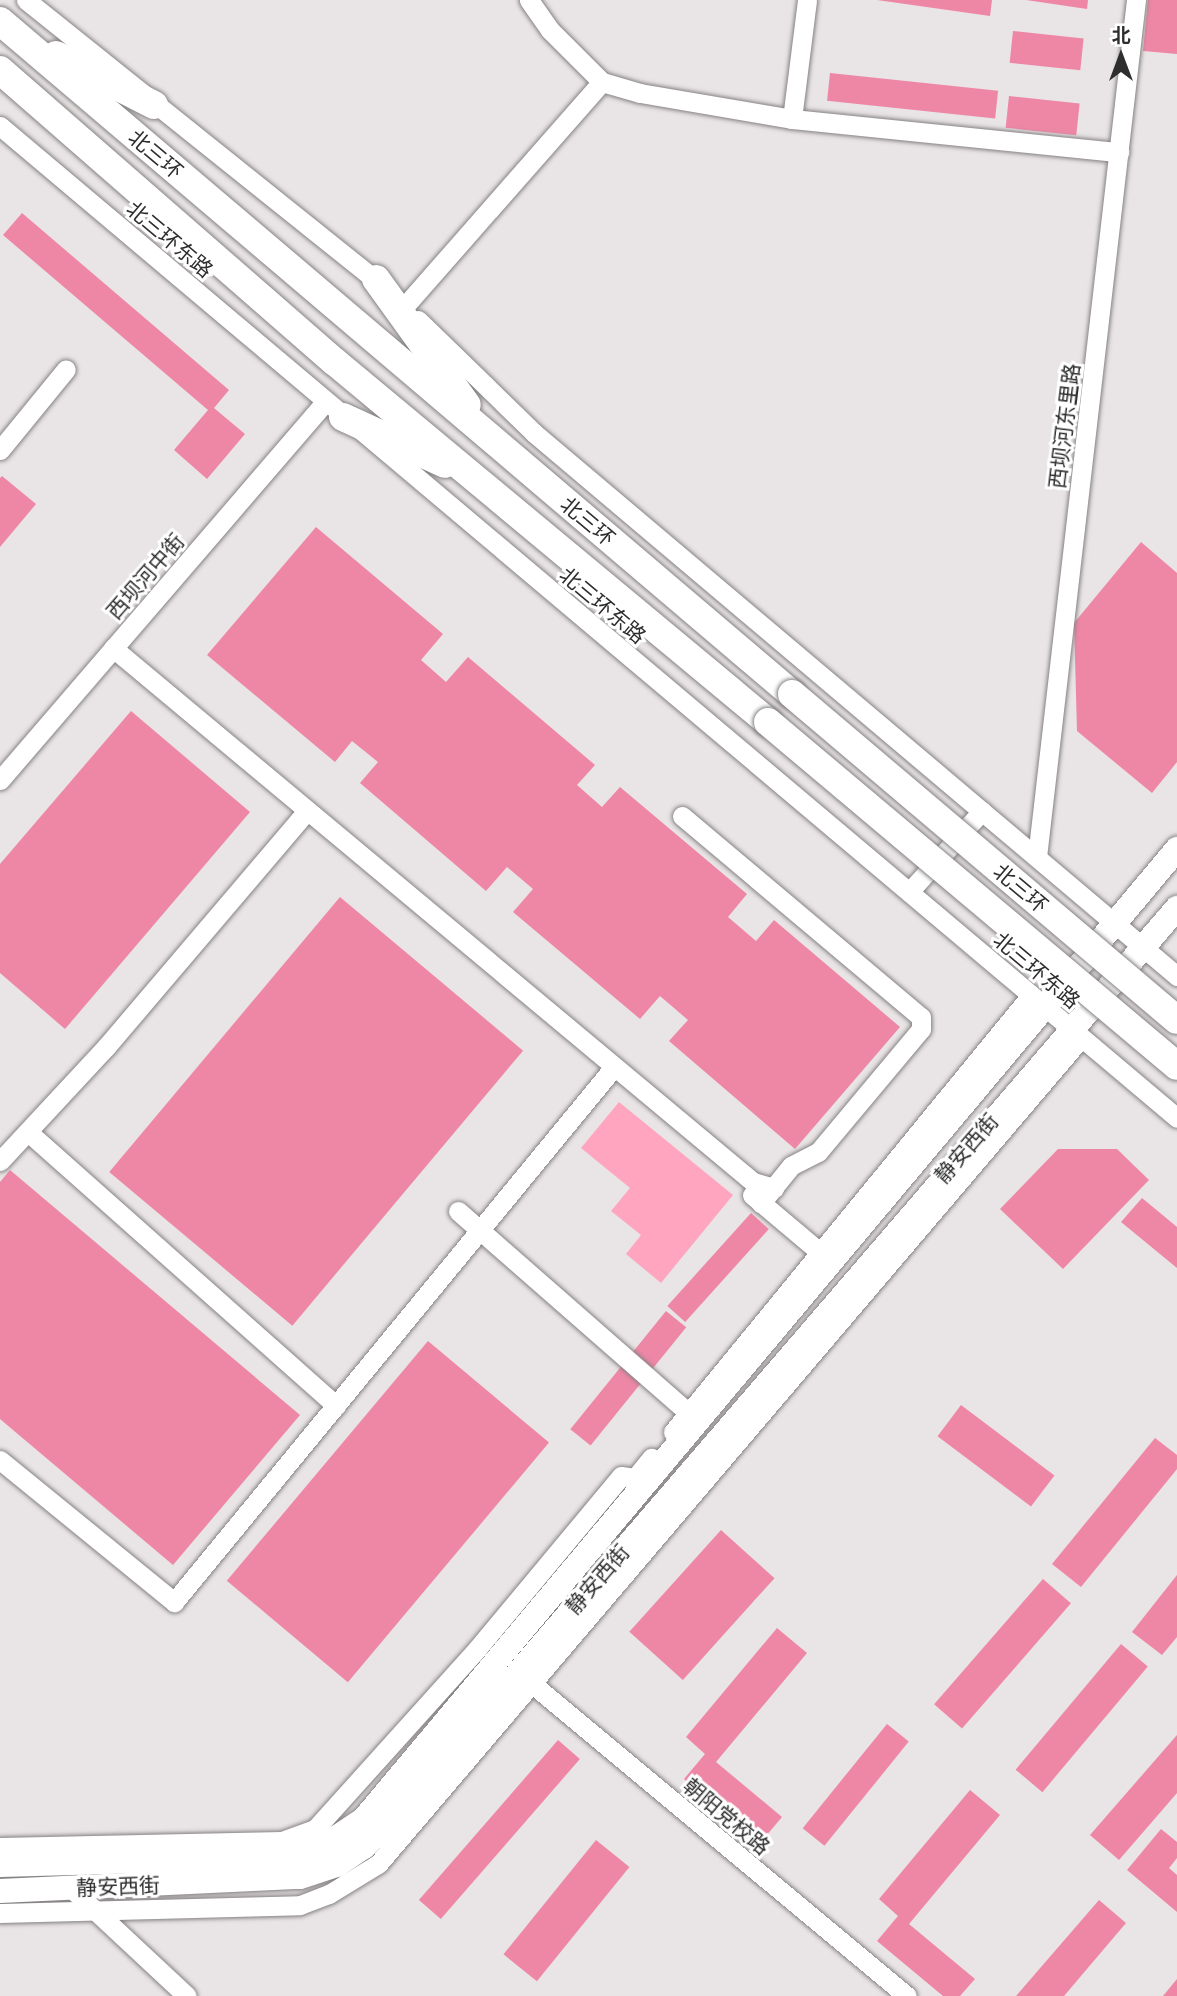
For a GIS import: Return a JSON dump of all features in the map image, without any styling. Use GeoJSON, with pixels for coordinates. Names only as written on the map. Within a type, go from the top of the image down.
{"type":"FeatureCollection","features":[{"type":"Feature","properties":{"kind":"highway"},"geometry":{"type":"LineString","coordinates":[[8,28],[154,104]]}},
{"type":"Feature","properties":{"kind":"highway","name":"北三环"},"geometry":{"type":"LineString","coordinates":[[8,28],[1177,1020]]}},
{"type":"Feature","properties":{"kind":"highway","name":"北三环"},"geometry":{"type":"LineString","coordinates":[[0,70],[335,362],[483,481],[1177,1066]]}},
{"type":"Feature","properties":{"kind":"highway"},"geometry":{"type":"LineString","coordinates":[[376,279],[493,441]]}},
{"type":"Feature","properties":{"kind":"highway"},"geometry":{"type":"LineString","coordinates":[[334,409],[483,481]]}},
{"type":"Feature","properties":{"kind":"main road","name":"静安西街"},"geometry":{"type":"LineString","coordinates":[[4,1848],[36,1863],[286,1857],[319,1849],[341,1836],[385,1798],[693,1417],[1038,1000],[1116,924],[1177,849]]}},
{"type":"Feature","properties":{"kind":"main road","name":"静安西街"},"geometry":{"type":"LineString","coordinates":[[0,1891],[261,1881],[300,1877],[337,1865],[386,1826],[525,1678],[827,1310],[1076,1032],[1177,908]]}},
{"type":"Feature","properties":{"kind":"street"},"geometry":{"type":"LineString","coordinates":[[26,0],[376,279],[534,433],[1177,976]]}},
{"type":"Feature","properties":{"kind":"street"},"geometry":{"type":"LineString","coordinates":[[529,0],[551,30],[602,82],[640,93],[792,119],[1119,152]]}},
{"type":"Feature","properties":{"kind":"street"},"geometry":{"type":"LineString","coordinates":[[792,119],[807,0]]}},
{"type":"Feature","properties":{"kind":"street","name":"西坝河东里路"},"geometry":{"type":"LineString","coordinates":[[1037,857],[1136,0]]}},
{"type":"Feature","properties":{"kind":"street"},"geometry":{"type":"LineString","coordinates":[[404,307],[602,82]]}},
{"type":"Feature","properties":{"kind":"street","name":"北三环东路"},"geometry":{"type":"LineString","coordinates":[[0,126],[1177,1118]]}},
{"type":"Feature","properties":{"kind":"street"},"geometry":{"type":"LineString","coordinates":[[0,450],[66,369]]}},
{"type":"Feature","properties":{"kind":"street","name":"西坝河中街"},"geometry":{"type":"LineString","coordinates":[[0,780],[113,648],[334,409]]}},
{"type":"Feature","properties":{"kind":"street"},"geometry":{"type":"LineString","coordinates":[[113,648],[306,812],[753,1182],[762,1195],[825,1257]]}},
{"type":"Feature","properties":{"kind":"street"},"geometry":{"type":"LineString","coordinates":[[909,892],[982,811]]}},
{"type":"Feature","properties":{"kind":"street"},"geometry":{"type":"LineString","coordinates":[[0,1161],[29,1132],[306,812]]}},
{"type":"Feature","properties":{"kind":"street"},"geometry":{"type":"LineString","coordinates":[[682,816],[922,1017],[921,1029],[818,1152],[791,1166],[762,1195]]}},
{"type":"Feature","properties":{"kind":"street"},"geometry":{"type":"LineString","coordinates":[[0,1913],[98,1914],[256,1910],[300,1905],[329,1894],[378,1864],[525,1678],[878,1280],[1076,1032]]}},
{"type":"Feature","properties":{"kind":"street"},"geometry":{"type":"LineString","coordinates":[[0,1460],[174,1602],[614,1067]]}},
{"type":"Feature","properties":{"kind":"street"},"geometry":{"type":"LineString","coordinates":[[29,1132],[336,1405]]}},
{"type":"Feature","properties":{"kind":"street"},"geometry":{"type":"LineString","coordinates":[[4,1848],[282,1842],[315,1829],[477,1649],[621,1476],[635,1478],[693,1417],[458,1211]]}},
{"type":"Feature","properties":{"kind":"street"},"geometry":{"type":"LineString","coordinates":[[827,1310],[878,1280]]}},
{"type":"Feature","properties":{"kind":"street","name":"朝阳党校路"},"geometry":{"type":"LineString","coordinates":[[525,1678],[906,1996]]}},
{"type":"Feature","properties":{"kind":"street"},"geometry":{"type":"LineString","coordinates":[[71,1888],[187,1996]]}},
{"type":"Feature","properties":{"kind":"shaded area"},"geometry":{"type":"Polygon","coordinates":[[[619,1102],[733,1195],[661,1283],[626,1254],[641,1235],[611,1211],[630,1188],[581,1148],[619,1102]]]}},
{"type":"Feature","properties":{"kind":"building"},"geometry":{"type":"Polygon","coordinates":[[[877,0],[992,0],[990,16],[877,0]]]}},
{"type":"Feature","properties":{"kind":"building"},"geometry":{"type":"Polygon","coordinates":[[[1026,0],[1088,0],[1087,9],[1026,0]]]}},
{"type":"Feature","properties":{"kind":"building"},"geometry":{"type":"Polygon","coordinates":[[[1148,0],[1177,0],[1177,54],[1143,51],[1148,0]]]}},
{"type":"Feature","properties":{"kind":"building"},"geometry":{"type":"Polygon","coordinates":[[[1013,31],[1084,38],[1080,70],[1010,63],[1013,31]]]}},
{"type":"Feature","properties":{"kind":"building"},"geometry":{"type":"Polygon","coordinates":[[[830,73],[998,91],[995,119],[827,101],[830,73]]]}},
{"type":"Feature","properties":{"kind":"building"},"geometry":{"type":"Polygon","coordinates":[[[1009,96],[1080,103],[1076,135],[1006,128],[1009,96]]]}},
{"type":"Feature","properties":{"kind":"building"},"geometry":{"type":"Polygon","coordinates":[[[22,213],[229,390],[214,408],[245,434],[207,479],[174,450],[208,410],[3,235],[22,213]]]}},
{"type":"Feature","properties":{"kind":"building"},"geometry":{"type":"Polygon","coordinates":[[[2,476],[36,504],[0,547],[0,478],[2,476]]]}},
{"type":"Feature","properties":{"kind":"building"},"geometry":{"type":"Polygon","coordinates":[[[316,527],[443,634],[421,660],[446,682],[468,657],[595,765],[577,785],[602,807],[620,787],[747,894],[728,917],[756,941],[774,920],[900,1027],[795,1149],[669,1041],[688,1020],[660,996],[640,1019],[513,912],[533,889],[507,867],[486,891],[360,783],[378,762],[352,741],[335,762],[207,655],[316,527]]]}},
{"type":"Feature","properties":{"kind":"building"},"geometry":{"type":"Polygon","coordinates":[[[1141,542],[1177,573],[1177,762],[1152,793],[1077,731],[1074,623],[1141,542]]]}},
{"type":"Feature","properties":{"kind":"building"},"geometry":{"type":"Polygon","coordinates":[[[131,711],[250,812],[65,1029],[0,973],[0,864],[131,711]]]}},
{"type":"Feature","properties":{"kind":"building"},"geometry":{"type":"Polygon","coordinates":[[[340,897],[523,1051],[292,1326],[109,1172],[340,897]]]}},
{"type":"Feature","properties":{"kind":"building"},"geometry":{"type":"Polygon","coordinates":[[[1058,1149],[1117,1149],[1149,1180],[1063,1269],[1000,1209],[1058,1149]]]}},
{"type":"Feature","properties":{"kind":"building"},"geometry":{"type":"Polygon","coordinates":[[[10,1170],[300,1415],[173,1565],[0,1419],[0,1182],[10,1170]]]}},
{"type":"Feature","properties":{"kind":"building"},"geometry":{"type":"Polygon","coordinates":[[[1142,1198],[1177,1227],[1177,1268],[1121,1222],[1142,1198]]]}},
{"type":"Feature","properties":{"kind":"building"},"geometry":{"type":"Polygon","coordinates":[[[751,1213],[769,1229],[685,1322],[667,1306],[751,1213]]]}},
{"type":"Feature","properties":{"kind":"building"},"geometry":{"type":"Polygon","coordinates":[[[666,1311],[686,1327],[591,1445],[570,1429],[666,1311]]]}},
{"type":"Feature","properties":{"kind":"building"},"geometry":{"type":"Polygon","coordinates":[[[428,1341],[549,1443],[348,1682],[227,1581],[428,1341]]]}},
{"type":"Feature","properties":{"kind":"building"},"geometry":{"type":"Polygon","coordinates":[[[961,1405],[1054,1475],[1031,1507],[938,1436],[961,1405]]]}},
{"type":"Feature","properties":{"kind":"building"},"geometry":{"type":"Polygon","coordinates":[[[1155,1438],[1177,1455],[1177,1469],[1081,1587],[1052,1564],[1155,1438]]]}},
{"type":"Feature","properties":{"kind":"building"},"geometry":{"type":"Polygon","coordinates":[[[721,1530],[775,1578],[683,1680],[629,1632],[721,1530]]]}},
{"type":"Feature","properties":{"kind":"building"},"geometry":{"type":"Polygon","coordinates":[[[1177,1575],[1177,1637],[1162,1655],[1132,1632],[1177,1575]]]}},
{"type":"Feature","properties":{"kind":"building"},"geometry":{"type":"Polygon","coordinates":[[[1043,1579],[1071,1603],[962,1729],[934,1704],[1043,1579]]]}},
{"type":"Feature","properties":{"kind":"building"},"geometry":{"type":"Polygon","coordinates":[[[777,1628],[807,1653],[716,1762],[782,1817],[760,1843],[684,1779],[705,1754],[686,1737],[777,1628]]]}},
{"type":"Feature","properties":{"kind":"building"},"geometry":{"type":"Polygon","coordinates":[[[1121,1644],[1148,1666],[1042,1792],[1016,1770],[1121,1644]]]}},
{"type":"Feature","properties":{"kind":"building"},"geometry":{"type":"Polygon","coordinates":[[[887,1724],[909,1742],[824,1846],[803,1828],[887,1724]]]}},
{"type":"Feature","properties":{"kind":"building"},"geometry":{"type":"Polygon","coordinates":[[[1177,1735],[1177,1793],[1119,1860],[1090,1835],[1177,1735]]]}},
{"type":"Feature","properties":{"kind":"building"},"geometry":{"type":"Polygon","coordinates":[[[558,1740],[580,1759],[441,1919],[419,1900],[558,1740]]]}},
{"type":"Feature","properties":{"kind":"building"},"geometry":{"type":"Polygon","coordinates":[[[970,1790],[1000,1815],[909,1924],[975,1979],[960,1996],[943,1996],[877,1941],[898,1916],[879,1899],[970,1790]]]}},
{"type":"Feature","properties":{"kind":"building"},"geometry":{"type":"Polygon","coordinates":[[[1161,1829],[1177,1842],[1177,1858],[1169,1868],[1177,1875],[1177,1912],[1127,1870],[1161,1829]]]}},
{"type":"Feature","properties":{"kind":"building"},"geometry":{"type":"Polygon","coordinates":[[[596,1840],[629,1867],[537,1981],[503,1954],[596,1840]]]}},
{"type":"Feature","properties":{"kind":"building"},"geometry":{"type":"Polygon","coordinates":[[[1099,1900],[1126,1923],[1064,1996],[1016,1996],[1099,1900]]]}},
{"type":"Feature","properties":{"kind":"building"},"geometry":{"type":"Polygon","coordinates":[[[1177,1979],[1177,1996],[1163,1996],[1177,1979]]]}}]}
